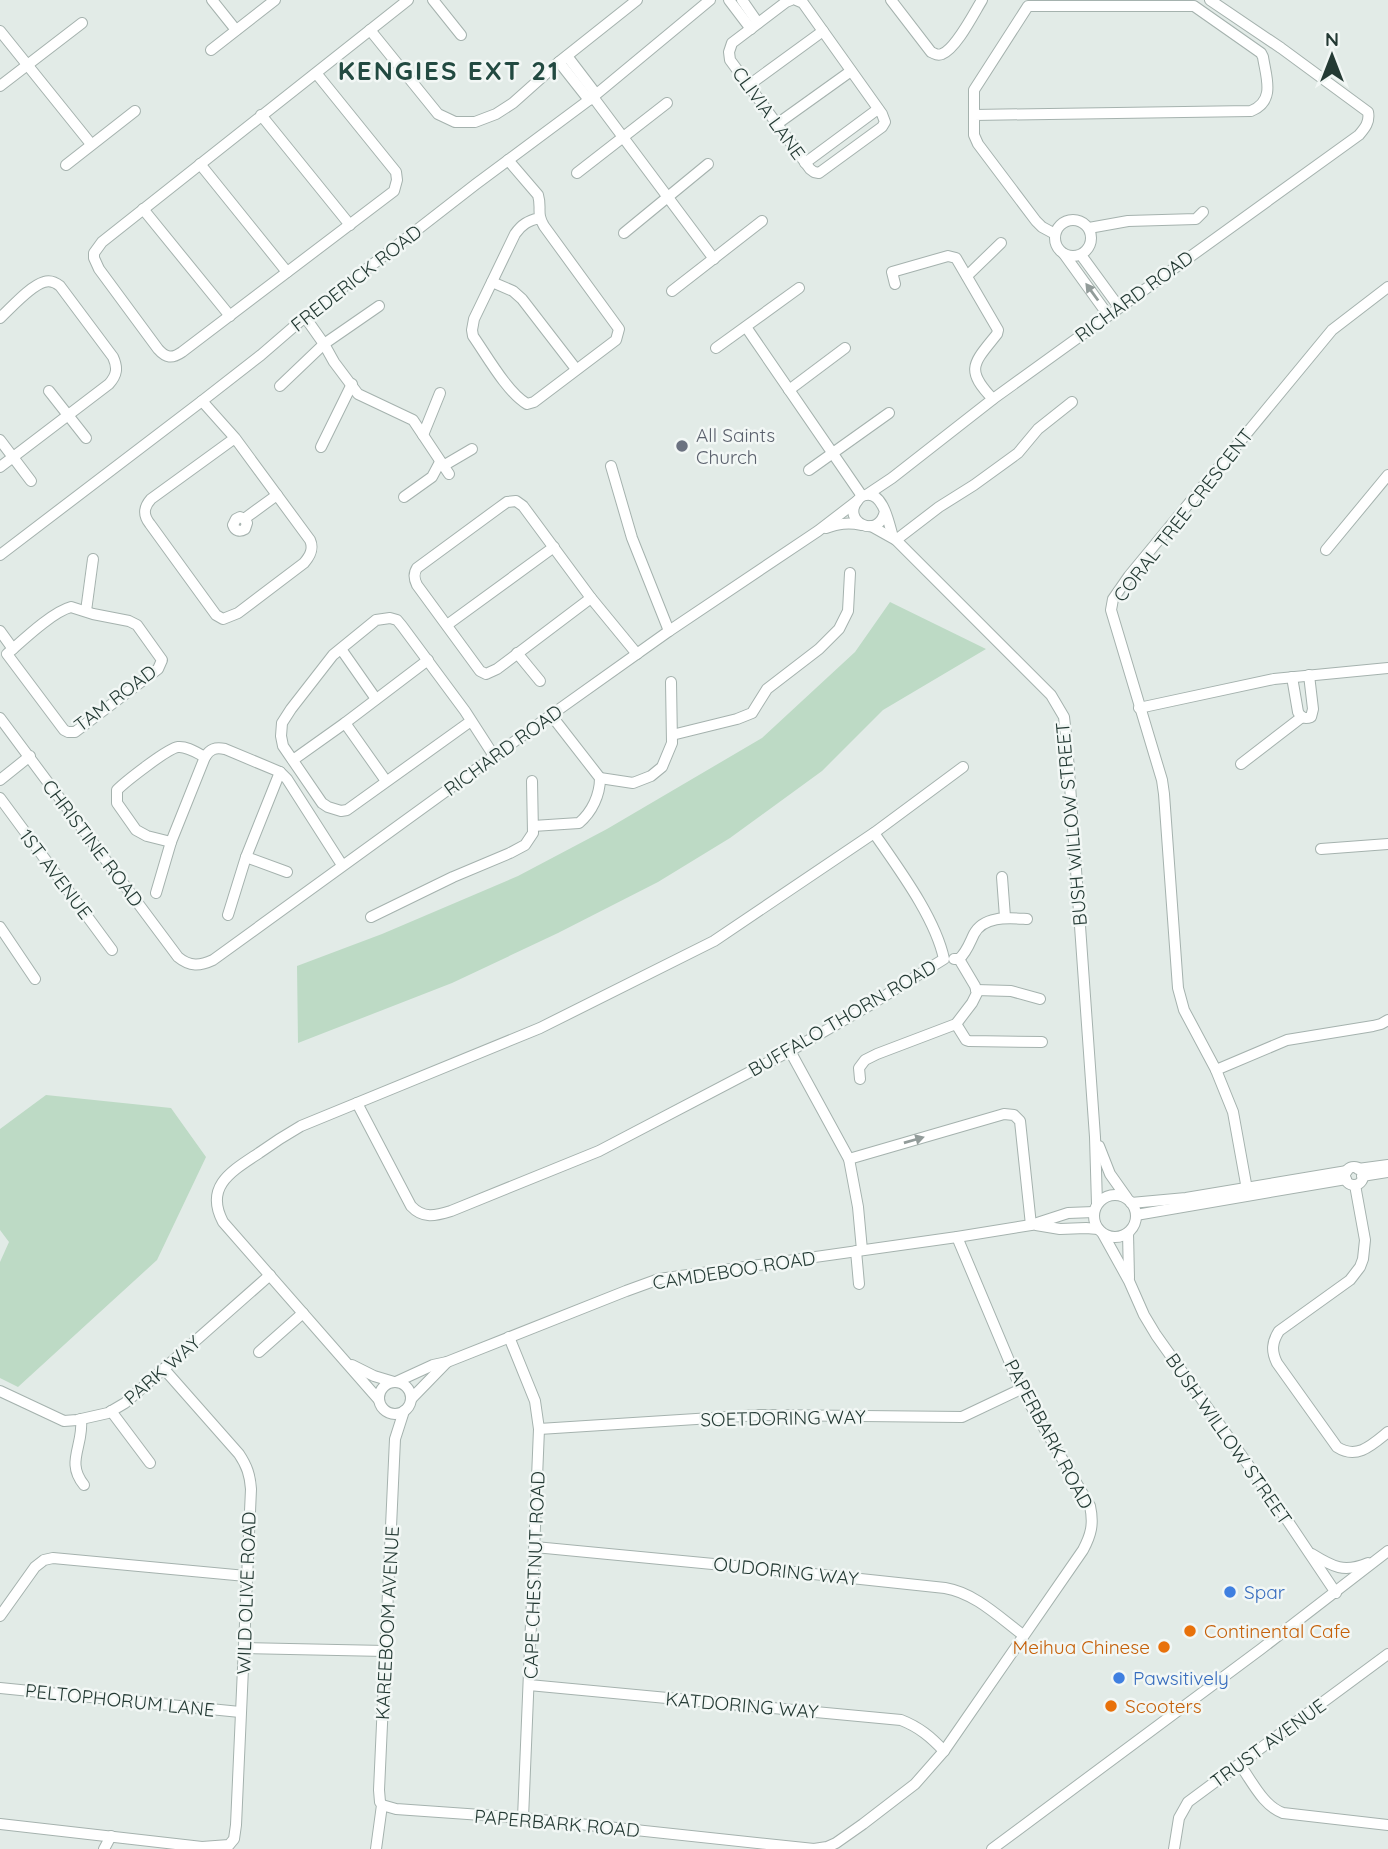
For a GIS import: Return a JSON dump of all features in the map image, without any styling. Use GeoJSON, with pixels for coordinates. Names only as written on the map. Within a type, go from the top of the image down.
{"type":"FeatureCollection","features":[{"type":"Feature","properties":{"kind":"street"},"geometry":{"type":"LineString","coordinates":[[212,0],[236,30]]}},
{"type":"Feature","properties":{"kind":"street"},"geometry":{"type":"LineString","coordinates":[[211,50],[275,0]]}},
{"type":"Feature","properties":{"kind":"street"},"geometry":{"type":"LineString","coordinates":[[316,73],[390,164],[397,176],[396,185],[390,195],[176,357],[166,356],[99,270],[94,253],[102,242],[408,0]]}},
{"type":"Feature","properties":{"kind":"street"},"geometry":{"type":"LineString","coordinates":[[433,0],[461,35]]}},
{"type":"Feature","properties":{"kind":"street"},"geometry":{"type":"LineString","coordinates":[[370,30],[433,110],[455,122],[475,122],[496,114],[521,96],[637,0]]}},
{"type":"Feature","properties":{"kind":"street","name":"FREDERICK ROAD"},"geometry":{"type":"LineString","coordinates":[[0,555],[593,97],[710,0]]}},
{"type":"Feature","properties":{"kind":"street"},"geometry":{"type":"LineString","coordinates":[[729,0],[755,26]]}},
{"type":"Feature","properties":{"kind":"street"},"geometry":{"type":"LineString","coordinates":[[742,0],[755,26]]}},
{"type":"Feature","properties":{"kind":"street","name":"CLIVIA LANE"},"geometry":{"type":"LineString","coordinates":[[789,0],[803,4],[885,119],[885,125],[819,173],[805,163],[730,60],[732,43],[789,0]]}},
{"type":"Feature","properties":{"kind":"street"},"geometry":{"type":"LineString","coordinates":[[891,0],[931,52],[937,55],[952,47],[982,0]]}},
{"type":"Feature","properties":{"kind":"street","name":"RICHARD ROAD"},"geometry":{"type":"LineString","coordinates":[[189,964],[199,965],[213,960],[669,631],[892,478],[993,399],[1359,135],[1368,122],[1368,112],[1210,0]]}},
{"type":"Feature","properties":{"kind":"street"},"geometry":{"type":"LineString","coordinates":[[974,115],[1251,111],[1262,105],[1268,94],[1264,57],[1258,50],[1194,6],[1028,6],[974,90],[974,115],[974,135],[1036,221],[1055,234]]}},
{"type":"Feature","properties":{"kind":"street"},"geometry":{"type":"LineString","coordinates":[[0,86],[82,23]]}},
{"type":"Feature","properties":{"kind":"street"},"geometry":{"type":"LineString","coordinates":[[0,31],[92,144]]}},
{"type":"Feature","properties":{"kind":"street"},"geometry":{"type":"LineString","coordinates":[[749,85],[823,31]]}},
{"type":"Feature","properties":{"kind":"street"},"geometry":{"type":"LineString","coordinates":[[563,59],[714,259]]}},
{"type":"Feature","properties":{"kind":"street"},"geometry":{"type":"LineString","coordinates":[[777,124],[851,71]]}},
{"type":"Feature","properties":{"kind":"street"},"geometry":{"type":"LineString","coordinates":[[577,173],[667,103]]}},
{"type":"Feature","properties":{"kind":"street"},"geometry":{"type":"LineString","coordinates":[[805,163],[878,109]]}},
{"type":"Feature","properties":{"kind":"street"},"geometry":{"type":"LineString","coordinates":[[66,165],[135,111]]}},
{"type":"Feature","properties":{"kind":"street"},"geometry":{"type":"LineString","coordinates":[[261,115],[351,225]]}},
{"type":"Feature","properties":{"kind":"street"},"geometry":{"type":"LineString","coordinates":[[508,160],[538,195],[540,218],[619,329],[617,340],[531,404],[527,404],[518,398],[473,336],[472,330],[474,319],[515,234],[520,226],[540,218]]}},
{"type":"Feature","properties":{"kind":"street"},"geometry":{"type":"LineString","coordinates":[[200,164],[286,272]]}},
{"type":"Feature","properties":{"kind":"street"},"geometry":{"type":"LineString","coordinates":[[624,233],[708,164]]}},
{"type":"Feature","properties":{"kind":"street"},"geometry":{"type":"LineString","coordinates":[[144,209],[230,316]]}},
{"type":"Feature","properties":{"kind":"street"},"geometry":{"type":"LineString","coordinates":[[1089,228],[1128,220],[1196,219],[1203,212]]}},
{"type":"Feature","properties":{"kind":"street"},"geometry":{"type":"LineString","coordinates":[[1064,254],[1081,255],[1090,246],[1091,233],[1084,223],[1072,220],[1061,224],[1055,234],[1057,245],[1108,315]]}},
{"type":"Feature","properties":{"kind":"street"},"geometry":{"type":"LineString","coordinates":[[672,291],[762,221]]}},
{"type":"Feature","properties":{"kind":"street"},"geometry":{"type":"LineString","coordinates":[[967,276],[1001,243]]}},
{"type":"Feature","properties":{"kind":"street"},"geometry":{"type":"LineString","coordinates":[[1081,255],[1119,307]]}},
{"type":"Feature","properties":{"kind":"street"},"geometry":{"type":"LineString","coordinates":[[895,284],[892,272],[948,256],[956,258],[998,330],[975,364],[974,375],[979,385],[993,399]]}},
{"type":"Feature","properties":{"kind":"street"},"geometry":{"type":"LineString","coordinates":[[0,318],[37,286],[47,281],[55,282],[113,357],[117,369],[113,380],[0,467]]}},
{"type":"Feature","properties":{"kind":"street"},"geometry":{"type":"LineString","coordinates":[[492,282],[513,291],[522,299],[576,369]]}},
{"type":"Feature","properties":{"kind":"street","name":"CORAL TREE CRESCENT"},"geometry":{"type":"LineString","coordinates":[[1248,1191],[1233,1112],[1216,1070],[1184,1010],[1178,988],[1162,780],[1111,616],[1112,604],[1116,593],[1332,330],[1388,287]]}},
{"type":"Feature","properties":{"kind":"street"},"geometry":{"type":"LineString","coordinates":[[716,348],[799,288]]}},
{"type":"Feature","properties":{"kind":"street"},"geometry":{"type":"LineString","coordinates":[[280,386],[324,344],[379,306]]}},
{"type":"Feature","properties":{"kind":"street"},"geometry":{"type":"LineString","coordinates":[[305,317],[358,394],[413,420],[444,468]]}},
{"type":"Feature","properties":{"kind":"street"},"geometry":{"type":"LineString","coordinates":[[746,327],[862,497]]}},
{"type":"Feature","properties":{"kind":"street"},"geometry":{"type":"LineString","coordinates":[[789,390],[845,348]]}},
{"type":"Feature","properties":{"kind":"street"},"geometry":{"type":"LineString","coordinates":[[321,447],[352,384]]}},
{"type":"Feature","properties":{"kind":"street"},"geometry":{"type":"LineString","coordinates":[[49,391],[86,438]]}},
{"type":"Feature","properties":{"kind":"street"},"geometry":{"type":"LineString","coordinates":[[423,435],[440,393]]}},
{"type":"Feature","properties":{"kind":"street"},"geometry":{"type":"LineString","coordinates":[[202,401],[235,438],[310,540],[311,553],[304,563],[238,613],[226,619],[219,618],[146,519],[145,510],[151,499],[235,438]]}},
{"type":"Feature","properties":{"kind":"street"},"geometry":{"type":"LineString","coordinates":[[895,539],[1018,453],[1038,429],[1072,402]]}},
{"type":"Feature","properties":{"kind":"street"},"geometry":{"type":"LineString","coordinates":[[809,470],[889,413]]}},
{"type":"Feature","properties":{"kind":"street"},"geometry":{"type":"LineString","coordinates":[[0,440],[31,481]]}},
{"type":"Feature","properties":{"kind":"street"},"geometry":{"type":"LineString","coordinates":[[404,497],[472,449]]}},
{"type":"Feature","properties":{"kind":"street"},"geometry":{"type":"LineString","coordinates":[[611,466],[632,538],[669,631]]}},
{"type":"Feature","properties":{"kind":"street"},"geometry":{"type":"LineString","coordinates":[[1326,550],[1388,475]]}},
{"type":"Feature","properties":{"kind":"street"},"geometry":{"type":"LineString","coordinates":[[862,497],[853,511],[857,521],[866,526],[881,521],[892,478]]}},
{"type":"Feature","properties":{"kind":"street"},"geometry":{"type":"LineString","coordinates":[[244,519],[277,495]]}},
{"type":"Feature","properties":{"kind":"street"},"geometry":{"type":"LineString","coordinates":[[862,497],[877,498],[884,509]]}},
{"type":"Feature","properties":{"kind":"street"},"geometry":{"type":"LineString","coordinates":[[591,598],[497,669],[484,673],[417,585],[414,572],[500,507],[512,501],[520,503],[637,654]]}},
{"type":"Feature","properties":{"kind":"street","name":"BUSH WILLOW STREET"},"geometry":{"type":"LineString","coordinates":[[884,509],[895,539]]}},
{"type":"Feature","properties":{"kind":"street","name":"RICHARD ROAD"},"geometry":{"type":"LineString","coordinates":[[818,531],[842,524],[866,526]]}},
{"type":"Feature","properties":{"kind":"street","name":"BUSH WILLOW STREET"},"geometry":{"type":"LineString","coordinates":[[866,526],[895,539],[1051,695],[1064,717],[1095,1137],[1095,1208]]}},
{"type":"Feature","properties":{"kind":"street"},"geometry":{"type":"LineString","coordinates":[[447,625],[554,547]]}},
{"type":"Feature","properties":{"kind":"street"},"geometry":{"type":"LineString","coordinates":[[86,611],[93,559]]}},
{"type":"Feature","properties":{"kind":"street"},"geometry":{"type":"LineString","coordinates":[[672,735],[752,713],[767,689],[819,649],[839,629],[848,611],[850,573]]}},
{"type":"Feature","properties":{"kind":"street","name":"TAM ROAD"},"geometry":{"type":"LineString","coordinates":[[0,631],[6,654],[68,732],[75,732],[158,669],[162,660],[137,625],[71,607],[64,609],[6,654]]}},
{"type":"Feature","properties":{"kind":"street"},"geometry":{"type":"LineString","coordinates":[[471,721],[348,810],[341,811],[325,806],[283,746],[281,736],[282,723],[290,709],[327,662],[376,620],[390,618],[397,620],[428,660],[471,721],[494,756]]}},
{"type":"Feature","properties":{"kind":"street"},"geometry":{"type":"LineString","coordinates":[[341,649],[376,699]]}},
{"type":"Feature","properties":{"kind":"street"},"geometry":{"type":"LineString","coordinates":[[517,653],[540,681]]}},
{"type":"Feature","properties":{"kind":"street"},"geometry":{"type":"LineString","coordinates":[[293,760],[428,660]]}},
{"type":"Feature","properties":{"kind":"street"},"geometry":{"type":"LineString","coordinates":[[1139,708],[1240,685],[1388,668]]}},
{"type":"Feature","properties":{"kind":"street"},"geometry":{"type":"LineString","coordinates":[[1241,764],[1301,717],[1311,717],[1309,675]]}},
{"type":"Feature","properties":{"kind":"street"},"geometry":{"type":"LineString","coordinates":[[1292,677],[1301,717]]}},
{"type":"Feature","properties":{"kind":"street"},"geometry":{"type":"LineString","coordinates":[[600,778],[634,783],[651,776],[662,767],[672,743],[671,682]]}},
{"type":"Feature","properties":{"kind":"street"},"geometry":{"type":"LineString","coordinates":[[533,826],[579,823],[594,804],[600,785],[600,778],[551,715]]}},
{"type":"Feature","properties":{"kind":"street","name":"CHRISTINE ROAD"},"geometry":{"type":"LineString","coordinates":[[0,718],[178,957],[189,964]]}},
{"type":"Feature","properties":{"kind":"street"},"geometry":{"type":"LineString","coordinates":[[345,723],[386,781]]}},
{"type":"Feature","properties":{"kind":"street"},"geometry":{"type":"LineString","coordinates":[[171,842],[147,836],[136,830],[117,803],[117,790],[176,747],[209,753],[225,749],[280,772],[342,865]]}},
{"type":"Feature","properties":{"kind":"street"},"geometry":{"type":"LineString","coordinates":[[156,893],[171,842],[209,753]]}},
{"type":"Feature","properties":{"kind":"street"},"geometry":{"type":"LineString","coordinates":[[0,780],[30,756]]}},
{"type":"Feature","properties":{"kind":"street"},"geometry":{"type":"LineString","coordinates":[[349,1364],[405,1386],[409,1390],[410,1404],[398,1414],[388,1413],[349,1364],[223,1222],[216,1197],[222,1181],[229,1173],[302,1126],[540,1028],[714,941],[874,833],[963,767]]}},
{"type":"Feature","properties":{"kind":"street"},"geometry":{"type":"LineString","coordinates":[[228,915],[246,858],[280,772]]}},
{"type":"Feature","properties":{"kind":"street"},"geometry":{"type":"LineString","coordinates":[[371,917],[453,877],[520,849],[533,833],[532,781]]}},
{"type":"Feature","properties":{"kind":"street","name":"1ST AVENUE"},"geometry":{"type":"LineString","coordinates":[[0,798],[112,950]]}},
{"type":"Feature","properties":{"kind":"street","name":"BUFFALO THORN ROAD"},"geometry":{"type":"LineString","coordinates":[[357,1103],[411,1206],[419,1213],[432,1216],[599,1152],[790,1051],[944,959],[937,935],[908,884],[874,833]]}},
{"type":"Feature","properties":{"kind":"street"},"geometry":{"type":"LineString","coordinates":[[1321,849],[1388,844]]}},
{"type":"Feature","properties":{"kind":"street"},"geometry":{"type":"LineString","coordinates":[[246,858],[287,872]]}},
{"type":"Feature","properties":{"kind":"street"},"geometry":{"type":"LineString","coordinates":[[1002,877],[1005,917]]}},
{"type":"Feature","properties":{"kind":"street"},"geometry":{"type":"LineString","coordinates":[[944,959],[959,958],[964,954],[979,927],[1005,917],[1027,919]]}},
{"type":"Feature","properties":{"kind":"street"},"geometry":{"type":"LineString","coordinates":[[0,927],[35,979]]}},
{"type":"Feature","properties":{"kind":"street"},"geometry":{"type":"LineString","coordinates":[[860,1079],[859,1068],[865,1060],[956,1024],[972,1003],[976,990],[959,958]]}},
{"type":"Feature","properties":{"kind":"street"},"geometry":{"type":"LineString","coordinates":[[976,990],[1011,991],[1040,999]]}},
{"type":"Feature","properties":{"kind":"street"},"geometry":{"type":"LineString","coordinates":[[1216,1070],[1287,1040],[1373,1027],[1388,1020]]}},
{"type":"Feature","properties":{"kind":"street"},"geometry":{"type":"LineString","coordinates":[[956,1024],[969,1041],[1042,1042]]}},
{"type":"Feature","properties":{"kind":"street"},"geometry":{"type":"LineString","coordinates":[[790,1051],[849,1159],[858,1207],[859,1284]]}},
{"type":"Feature","properties":{"kind":"street"},"geometry":{"type":"LineString","coordinates":[[849,1159],[1004,1114],[1014,1115],[1020,1121],[1032,1225]]}},
{"type":"Feature","properties":{"kind":"street","name":"BUSH WILLOW STREET"},"geometry":{"type":"LineString","coordinates":[[1095,1137],[1110,1174],[1129,1201]]}},
{"type":"Feature","properties":{"kind":"street"},"geometry":{"type":"LineString","coordinates":[[1354,1176],[1388,1165]]}},
{"type":"Feature","properties":{"kind":"street"},"geometry":{"type":"LineString","coordinates":[[1136,1215],[1248,1191],[1388,1172]]}},
{"type":"Feature","properties":{"kind":"street"},"geometry":{"type":"LineString","coordinates":[[1354,1176],[1365,1240],[1360,1267],[1350,1280],[1279,1331],[1274,1338],[1272,1350],[1277,1363],[1337,1447],[1348,1452],[1362,1451],[1388,1433]]}},
{"type":"Feature","properties":{"kind":"street"},"geometry":{"type":"LineString","coordinates":[[1129,1201],[1136,1215],[1133,1228],[1116,1237],[1100,1232],[1094,1221],[1095,1208],[1101,1199],[1114,1195],[1129,1201],[1248,1191]]}},
{"type":"Feature","properties":{"kind":"street","name":"CAMDEBOO ROAD"},"geometry":{"type":"LineString","coordinates":[[395,1382],[659,1279],[1032,1225],[1068,1213],[1095,1208]]}},
{"type":"Feature","properties":{"kind":"street","name":"CAMDEBOO ROAD"},"geometry":{"type":"LineString","coordinates":[[1032,1225],[1086,1228],[1100,1232]]}},
{"type":"Feature","properties":{"kind":"street","name":"BUSH WILLOW STREET"},"geometry":{"type":"LineString","coordinates":[[1100,1232],[1156,1335],[1336,1593]]}},
{"type":"Feature","properties":{"kind":"street","name":"BUSH WILLOW STREET"},"geometry":{"type":"LineString","coordinates":[[1128,1233],[1129,1281]]}},
{"type":"Feature","properties":{"kind":"street","name":"PAPERBARK ROAD"},"geometry":{"type":"LineString","coordinates":[[382,1805],[396,1809],[523,1818],[814,1849],[827,1847],[863,1824],[915,1784],[944,1751],[1083,1550],[1091,1534],[1093,1522],[1090,1506],[1021,1389],[957,1237]]}},
{"type":"Feature","properties":{"kind":"street","name":"PARK WAY"},"geometry":{"type":"LineString","coordinates":[[0,1391],[59,1420],[71,1421],[111,1411],[125,1403],[270,1275]]}},
{"type":"Feature","properties":{"kind":"street"},"geometry":{"type":"LineString","coordinates":[[259,1352],[303,1313]]}},
{"type":"Feature","properties":{"kind":"street","name":"CAPE CHESTNUT ROAD"},"geometry":{"type":"LineString","coordinates":[[509,1337],[535,1401],[539,1429],[523,1818]]}},
{"type":"Feature","properties":{"kind":"street","name":"CAMDEBOO ROAD"},"geometry":{"type":"LineString","coordinates":[[411,1399],[447,1362]]}},
{"type":"Feature","properties":{"kind":"street","name":"WILD OLIVE ROAD"},"geometry":{"type":"LineString","coordinates":[[164,1369],[239,1454],[248,1469],[251,1489],[236,1834],[229,1845],[202,1848]]}},
{"type":"Feature","properties":{"kind":"street"},"geometry":{"type":"LineString","coordinates":[[379,1400],[385,1386],[395,1382]]}},
{"type":"Feature","properties":{"kind":"street","name":"SOETDORING WAY"},"geometry":{"type":"LineString","coordinates":[[539,1429],[759,1415],[962,1417],[1021,1389]]}},
{"type":"Feature","properties":{"kind":"street"},"geometry":{"type":"LineString","coordinates":[[111,1411],[150,1463]]}},
{"type":"Feature","properties":{"kind":"street","name":"KAREEBOOM AVENUE"},"geometry":{"type":"LineString","coordinates":[[376,1849],[382,1805],[379,1790],[395,1439],[404,1411]]}},
{"type":"Feature","properties":{"kind":"street","name":"KAREEBOOM AVENUE"},"geometry":{"type":"LineString","coordinates":[[388,1413],[395,1439]]}},
{"type":"Feature","properties":{"kind":"street"},"geometry":{"type":"LineString","coordinates":[[81,1419],[82,1435],[75,1462],[78,1478],[84,1485]]}},
{"type":"Feature","properties":{"kind":"street","name":"OUDORING WAY"},"geometry":{"type":"LineString","coordinates":[[535,1547],[945,1588],[971,1597],[1024,1635]]}},
{"type":"Feature","properties":{"kind":"street"},"geometry":{"type":"LineString","coordinates":[[992,1849],[1005,1845],[1388,1551]]}},
{"type":"Feature","properties":{"kind":"street"},"geometry":{"type":"LineString","coordinates":[[1309,1553],[1339,1568],[1360,1567],[1375,1560]]}},
{"type":"Feature","properties":{"kind":"street"},"geometry":{"type":"LineString","coordinates":[[0,1616],[35,1567],[44,1560],[53,1558],[246,1576]]}},
{"type":"Feature","properties":{"kind":"street"},"geometry":{"type":"LineString","coordinates":[[244,1648],[385,1651]]}},
{"type":"Feature","properties":{"kind":"street","name":"TRUST AVENUE"},"geometry":{"type":"LineString","coordinates":[[1174,1849],[1179,1818],[1188,1802],[1387,1656]]}},
{"type":"Feature","properties":{"kind":"street","name":"KATDORING WAY"},"geometry":{"type":"LineString","coordinates":[[529,1685],[901,1720],[923,1731],[944,1751]]}},
{"type":"Feature","properties":{"kind":"street","name":"PELTOPHORUM LANE"},"geometry":{"type":"LineString","coordinates":[[0,1688],[240,1712]]}},
{"type":"Feature","properties":{"kind":"street"},"geometry":{"type":"LineString","coordinates":[[1240,1765],[1274,1810],[1388,1825]]}},
{"type":"Feature","properties":{"kind":"street"},"geometry":{"type":"LineString","coordinates":[[0,1824],[202,1848]]}},
{"type":"Feature","properties":{"kind":"street"},"geometry":{"type":"LineString","coordinates":[[104,1849],[111,1836]]}},
{"type":"Feature","properties":{"kind":"green space"},"geometry":{"type":"Polygon","coordinates":[[[890,602],[986,649],[883,710],[822,771],[730,838],[658,882],[452,983],[298,1043],[297,966],[382,934],[518,876],[607,829],[762,738],[855,652],[890,602]]]}},
{"type":"Feature","properties":{"kind":"green space"},"geometry":{"type":"Polygon","coordinates":[[[46,1095],[171,1108],[206,1157],[157,1260],[18,1387],[0,1378],[0,1262],[9,1242],[0,1230],[0,1129],[46,1095]]]}},
{"type":"Feature","properties":{"kind":"place","name":"All Saints Church"},"geometry":{"type":"Point","coordinates":[682,446]}},
{"type":"Feature","properties":{"kind":"place","name":"Spar"},"geometry":{"type":"Point","coordinates":[1230,1592]}},
{"type":"Feature","properties":{"kind":"place","name":"Continental Cafe"},"geometry":{"type":"Point","coordinates":[1190,1631]}},
{"type":"Feature","properties":{"kind":"place","name":"Meihua Chinese"},"geometry":{"type":"Point","coordinates":[1164,1647]}},
{"type":"Feature","properties":{"kind":"place","name":"Pawsitively"},"geometry":{"type":"Point","coordinates":[1119,1678]}},
{"type":"Feature","properties":{"kind":"place","name":"Scooters"},"geometry":{"type":"Point","coordinates":[1111,1706]}},
{"type":"Feature","properties":{"kind":"district","name":"KENGIES EXT 21"},"geometry":{"type":"Point","coordinates":[449,71]}}]}
